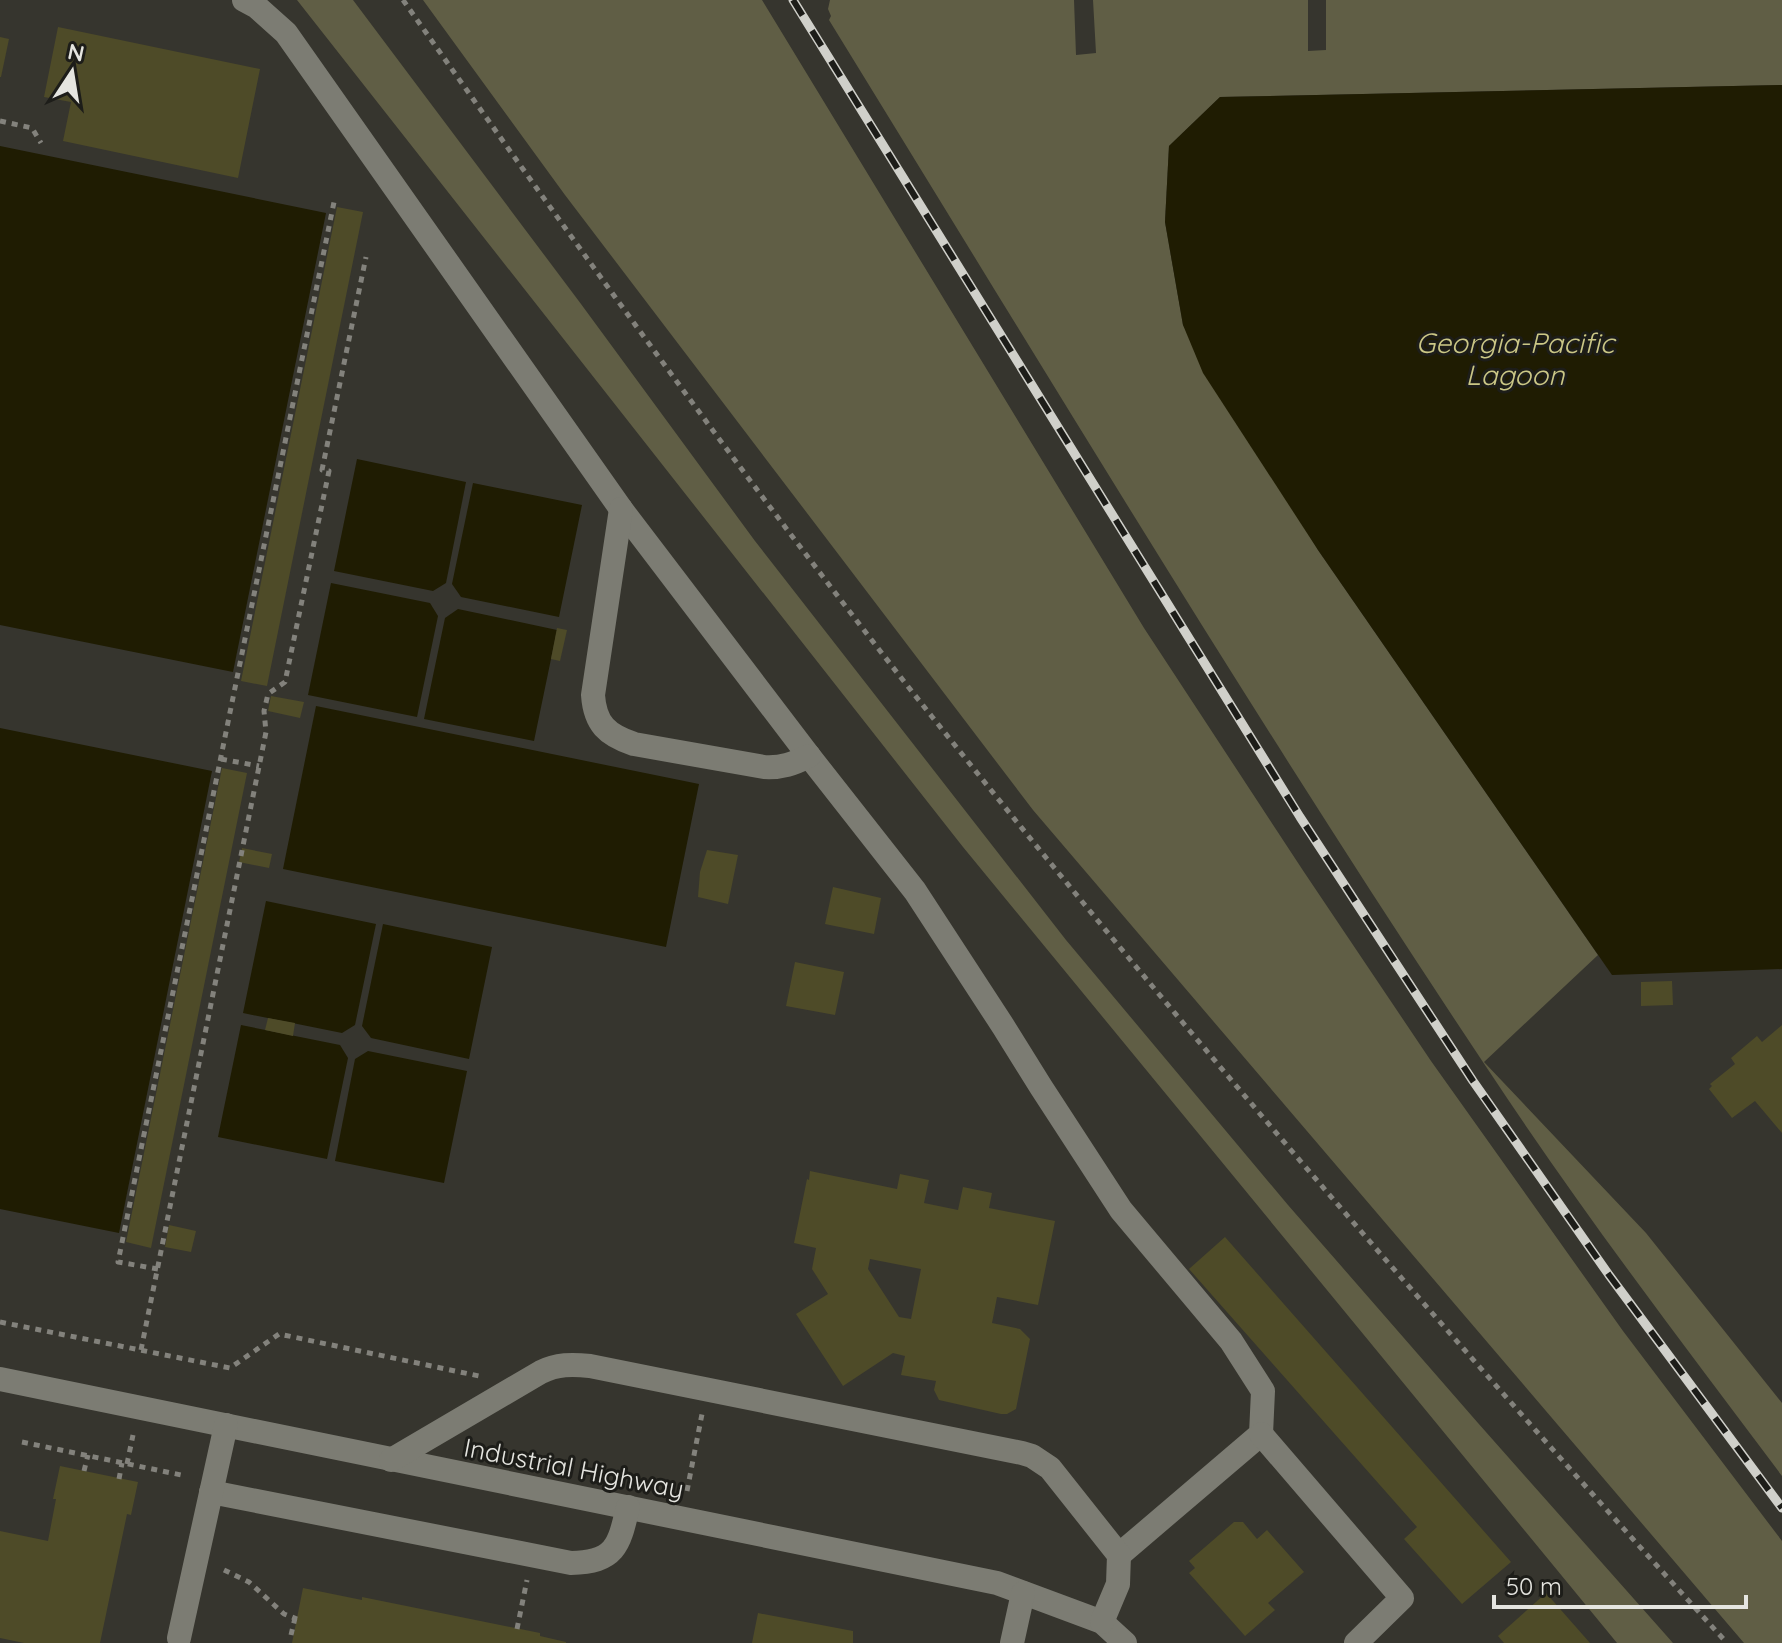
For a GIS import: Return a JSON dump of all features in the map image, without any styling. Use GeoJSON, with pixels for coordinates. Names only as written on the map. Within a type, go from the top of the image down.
{"type":"FeatureCollection","features":[{"type":"Feature","properties":{"kind":"street"},"geometry":{"type":"LineString","coordinates":[[244,0],[257,7],[286,33],[621,509],[915,891],[1121,1210],[1231,1341],[1263,1391],[1261,1434],[1402,1598],[1356,1643]]}},
{"type":"Feature","properties":{"kind":"street"},"geometry":{"type":"LineString","coordinates":[[621,509],[593,695],[599,720],[620,739],[634,744],[764,767],[791,765],[809,756]]}},
{"type":"Feature","properties":{"kind":"street"},"geometry":{"type":"LineString","coordinates":[[391,1460],[551,1367],[576,1365],[1032,1456],[1058,1476],[1119,1555],[1118,1584],[1102,1622]]}},
{"type":"Feature","properties":{"kind":"street","name":"Industrial Highway"},"geometry":{"type":"LineString","coordinates":[[0,1379],[997,1583],[1102,1622],[1125,1643]]}},
{"type":"Feature","properties":{"kind":"street"},"geometry":{"type":"LineString","coordinates":[[179,1638],[226,1425]]}},
{"type":"Feature","properties":{"kind":"street"},"geometry":{"type":"LineString","coordinates":[[1119,1555],[1261,1434]]}},
{"type":"Feature","properties":{"kind":"street"},"geometry":{"type":"LineString","coordinates":[[212,1487],[571,1563],[590,1562],[605,1556],[619,1542],[628,1507]]}},
{"type":"Feature","properties":{"kind":"street"},"geometry":{"type":"LineString","coordinates":[[1012,1643],[1023,1593]]}},
{"type":"Feature","properties":{"kind":"path"},"geometry":{"type":"LineString","coordinates":[[403,0],[681,390],[935,719],[1274,1131],[1727,1643]]}},
{"type":"Feature","properties":{"kind":"path"},"geometry":{"type":"LineString","coordinates":[[0,121],[32,128],[41,143]]}},
{"type":"Feature","properties":{"kind":"path"},"geometry":{"type":"LineString","coordinates":[[158,1269],[118,1262],[334,202]]}},
{"type":"Feature","properties":{"kind":"path"},"geometry":{"type":"LineString","coordinates":[[141,1350],[266,732],[264,711],[268,694],[285,682],[329,471],[322,470],[366,257]]}},
{"type":"Feature","properties":{"kind":"path"},"geometry":{"type":"LineString","coordinates":[[221,759],[259,766]]}},
{"type":"Feature","properties":{"kind":"path"},"geometry":{"type":"LineString","coordinates":[[0,1322],[230,1368],[279,1334],[519,1384]]}},
{"type":"Feature","properties":{"kind":"path"},"geometry":{"type":"LineString","coordinates":[[681,1518],[706,1390]]}},
{"type":"Feature","properties":{"kind":"path"},"geometry":{"type":"LineString","coordinates":[[22,1442],[122,1463],[212,1487]]}},
{"type":"Feature","properties":{"kind":"path"},"geometry":{"type":"LineString","coordinates":[[84,1471],[88,1455]]}},
{"type":"Feature","properties":{"kind":"path"},"geometry":{"type":"LineString","coordinates":[[119,1479],[122,1463]]}},
{"type":"Feature","properties":{"kind":"path"},"geometry":{"type":"LineString","coordinates":[[517,1629],[532,1555]]}},
{"type":"Feature","properties":{"kind":"path"},"geometry":{"type":"LineString","coordinates":[[196,1561],[243,1578],[257,1588],[284,1614],[296,1619],[291,1635]]}},
{"type":"Feature","properties":{"kind":"shaded area"},"geometry":{"type":"Polygon","coordinates":[[[297,0],[353,0],[755,541],[1066,940],[1288,1205],[1673,1643],[1617,1643],[963,847],[297,0]]]}},
{"type":"Feature","properties":{"kind":"shaded area"},"geometry":{"type":"Polygon","coordinates":[[[423,0],[762,0],[1144,628],[1304,872],[1431,1061],[1623,1331],[1782,1541],[1782,1643],[1744,1643],[1033,810],[565,195],[423,0]]]}},
{"type":"Feature","properties":{"kind":"shaded area"},"geometry":{"type":"Polygon","coordinates":[[[830,0],[1074,0],[1076,55],[1096,53],[1093,0],[1308,0],[1308,51],[1326,50],[1326,0],[1782,0],[1782,85],[1220,97],[1169,146],[1165,222],[1183,325],[1318,550],[1598,955],[1484,1062],[1646,1233],[1782,1403],[1782,1476],[1542,1149],[1421,968],[1334,834],[829,20],[830,0]]]}},
{"type":"Feature","properties":{"kind":"water","name":"Georgia-Pacific Lagoon"},"geometry":{"type":"Polygon","coordinates":[[[1782,85],[1782,969],[1612,975],[1318,550],[1203,373],[1183,325],[1165,222],[1169,146],[1220,97],[1782,85]]]}},
{"type":"Feature","properties":{"kind":"water"},"geometry":{"type":"Polygon","coordinates":[[[0,146],[326,213],[233,672],[0,625],[0,146]]]}},
{"type":"Feature","properties":{"kind":"water"},"geometry":{"type":"Polygon","coordinates":[[[357,459],[466,482],[446,583],[433,591],[334,571],[357,459]]]}},
{"type":"Feature","properties":{"kind":"water"},"geometry":{"type":"Polygon","coordinates":[[[473,483],[582,505],[559,617],[461,597],[452,584],[473,483]]]}},
{"type":"Feature","properties":{"kind":"water"},"geometry":{"type":"Polygon","coordinates":[[[331,583],[430,603],[438,616],[417,717],[308,695],[331,583]]]}},
{"type":"Feature","properties":{"kind":"water"},"geometry":{"type":"Polygon","coordinates":[[[458,609],[557,630],[534,741],[424,719],[445,618],[458,609]]]}},
{"type":"Feature","properties":{"kind":"water"},"geometry":{"type":"Polygon","coordinates":[[[316,706],[699,784],[666,947],[283,869],[316,706]]]}},
{"type":"Feature","properties":{"kind":"water"},"geometry":{"type":"Polygon","coordinates":[[[0,728],[212,771],[119,1233],[0,1209],[0,728]]]}},
{"type":"Feature","properties":{"kind":"water"},"geometry":{"type":"Polygon","coordinates":[[[266,901],[376,924],[355,1025],[342,1033],[243,1013],[266,901]]]}},
{"type":"Feature","properties":{"kind":"water"},"geometry":{"type":"Polygon","coordinates":[[[383,924],[492,947],[469,1059],[371,1038],[362,1026],[383,924]]]}},
{"type":"Feature","properties":{"kind":"water"},"geometry":{"type":"Polygon","coordinates":[[[241,1025],[340,1045],[348,1058],[327,1159],[218,1137],[241,1025]]]}},
{"type":"Feature","properties":{"kind":"water"},"geometry":{"type":"Polygon","coordinates":[[[368,1051],[467,1071],[444,1183],[335,1161],[355,1059],[368,1051]]]}},
{"type":"Feature","properties":{"kind":"building"},"geometry":{"type":"Polygon","coordinates":[[[58,27],[260,69],[238,178],[63,141],[71,102],[44,97],[58,27]]]}},
{"type":"Feature","properties":{"kind":"building"},"geometry":{"type":"Polygon","coordinates":[[[0,37],[9,39],[1,77],[0,77],[0,37]]]}},
{"type":"Feature","properties":{"kind":"building"},"geometry":{"type":"Polygon","coordinates":[[[337,207],[363,212],[267,686],[241,681],[337,207]]]}},
{"type":"Feature","properties":{"kind":"building"},"geometry":{"type":"Polygon","coordinates":[[[557,628],[567,630],[560,661],[551,659],[557,628]]]}},
{"type":"Feature","properties":{"kind":"building"},"geometry":{"type":"Polygon","coordinates":[[[271,696],[304,702],[300,718],[268,711],[271,696]]]}},
{"type":"Feature","properties":{"kind":"building"},"geometry":{"type":"Polygon","coordinates":[[[222,768],[247,773],[151,1248],[126,1242],[222,768]]]}},
{"type":"Feature","properties":{"kind":"building"},"geometry":{"type":"Polygon","coordinates":[[[242,848],[272,854],[269,868],[239,862],[242,848]]]}},
{"type":"Feature","properties":{"kind":"building"},"geometry":{"type":"Polygon","coordinates":[[[707,850],[738,855],[728,904],[698,897],[700,872],[707,850]]]}},
{"type":"Feature","properties":{"kind":"building"},"geometry":{"type":"Polygon","coordinates":[[[833,887],[881,898],[874,934],[825,924],[833,887]]]}},
{"type":"Feature","properties":{"kind":"building"},"geometry":{"type":"Polygon","coordinates":[[[795,962],[844,972],[835,1015],[786,1006],[795,962]]]}},
{"type":"Feature","properties":{"kind":"building"},"geometry":{"type":"Polygon","coordinates":[[[1672,981],[1673,1005],[1641,1006],[1641,982],[1672,981]]]}},
{"type":"Feature","properties":{"kind":"building"},"geometry":{"type":"Polygon","coordinates":[[[268,1018],[295,1023],[293,1036],[265,1030],[268,1018]]]}},
{"type":"Feature","properties":{"kind":"building"},"geometry":{"type":"Polygon","coordinates":[[[1782,1025],[1782,1133],[1755,1101],[1732,1118],[1709,1089],[1710,1084],[1735,1064],[1731,1058],[1757,1036],[1762,1042],[1782,1025]]]}},
{"type":"Feature","properties":{"kind":"building"},"geometry":{"type":"Polygon","coordinates":[[[810,1171],[897,1189],[900,1174],[929,1180],[924,1203],[958,1210],[963,1187],[992,1193],[989,1208],[1055,1221],[1038,1305],[997,1297],[992,1323],[1020,1329],[1030,1339],[1016,1409],[1001,1414],[939,1400],[934,1390],[936,1381],[901,1375],[905,1356],[893,1353],[843,1386],[796,1314],[828,1294],[812,1269],[816,1248],[794,1243],[810,1171]],[[870,1259],[868,1269],[899,1317],[911,1319],[921,1269],[870,1259]]]}},
{"type":"Feature","properties":{"kind":"building"},"geometry":{"type":"Polygon","coordinates":[[[169,1225],[196,1231],[191,1252],[165,1247],[169,1225]]]}},
{"type":"Feature","properties":{"kind":"building"},"geometry":{"type":"Polygon","coordinates":[[[1225,1237],[1511,1562],[1462,1604],[1404,1539],[1417,1527],[1189,1269],[1225,1237]]]}},
{"type":"Feature","properties":{"kind":"building"},"geometry":{"type":"Polygon","coordinates":[[[60,1466],[138,1482],[131,1515],[127,1514],[100,1643],[24,1643],[0,1638],[0,1531],[48,1541],[60,1466]]]}},
{"type":"Feature","properties":{"kind":"building"},"geometry":{"type":"Polygon","coordinates":[[[1234,1522],[1243,1522],[1257,1539],[1267,1530],[1304,1572],[1268,1603],[1275,1610],[1245,1636],[1189,1573],[1195,1568],[1189,1561],[1234,1522]]]}},
{"type":"Feature","properties":{"kind":"building"},"geometry":{"type":"Polygon","coordinates":[[[303,1588],[540,1633],[540,1636],[566,1643],[292,1643],[303,1588]]]}},
{"type":"Feature","properties":{"kind":"building"},"geometry":{"type":"Polygon","coordinates":[[[1546,1593],[1590,1643],[1504,1643],[1498,1636],[1546,1593]]]}},
{"type":"Feature","properties":{"kind":"building"},"geometry":{"type":"Polygon","coordinates":[[[758,1613],[853,1631],[853,1643],[752,1643],[758,1613]]]}},
{"type":"Feature","properties":{"kind":"railway"},"geometry":{"type":"LineString","coordinates":[[793,0],[1300,817],[1473,1081],[1609,1275],[1782,1508]]}}]}
